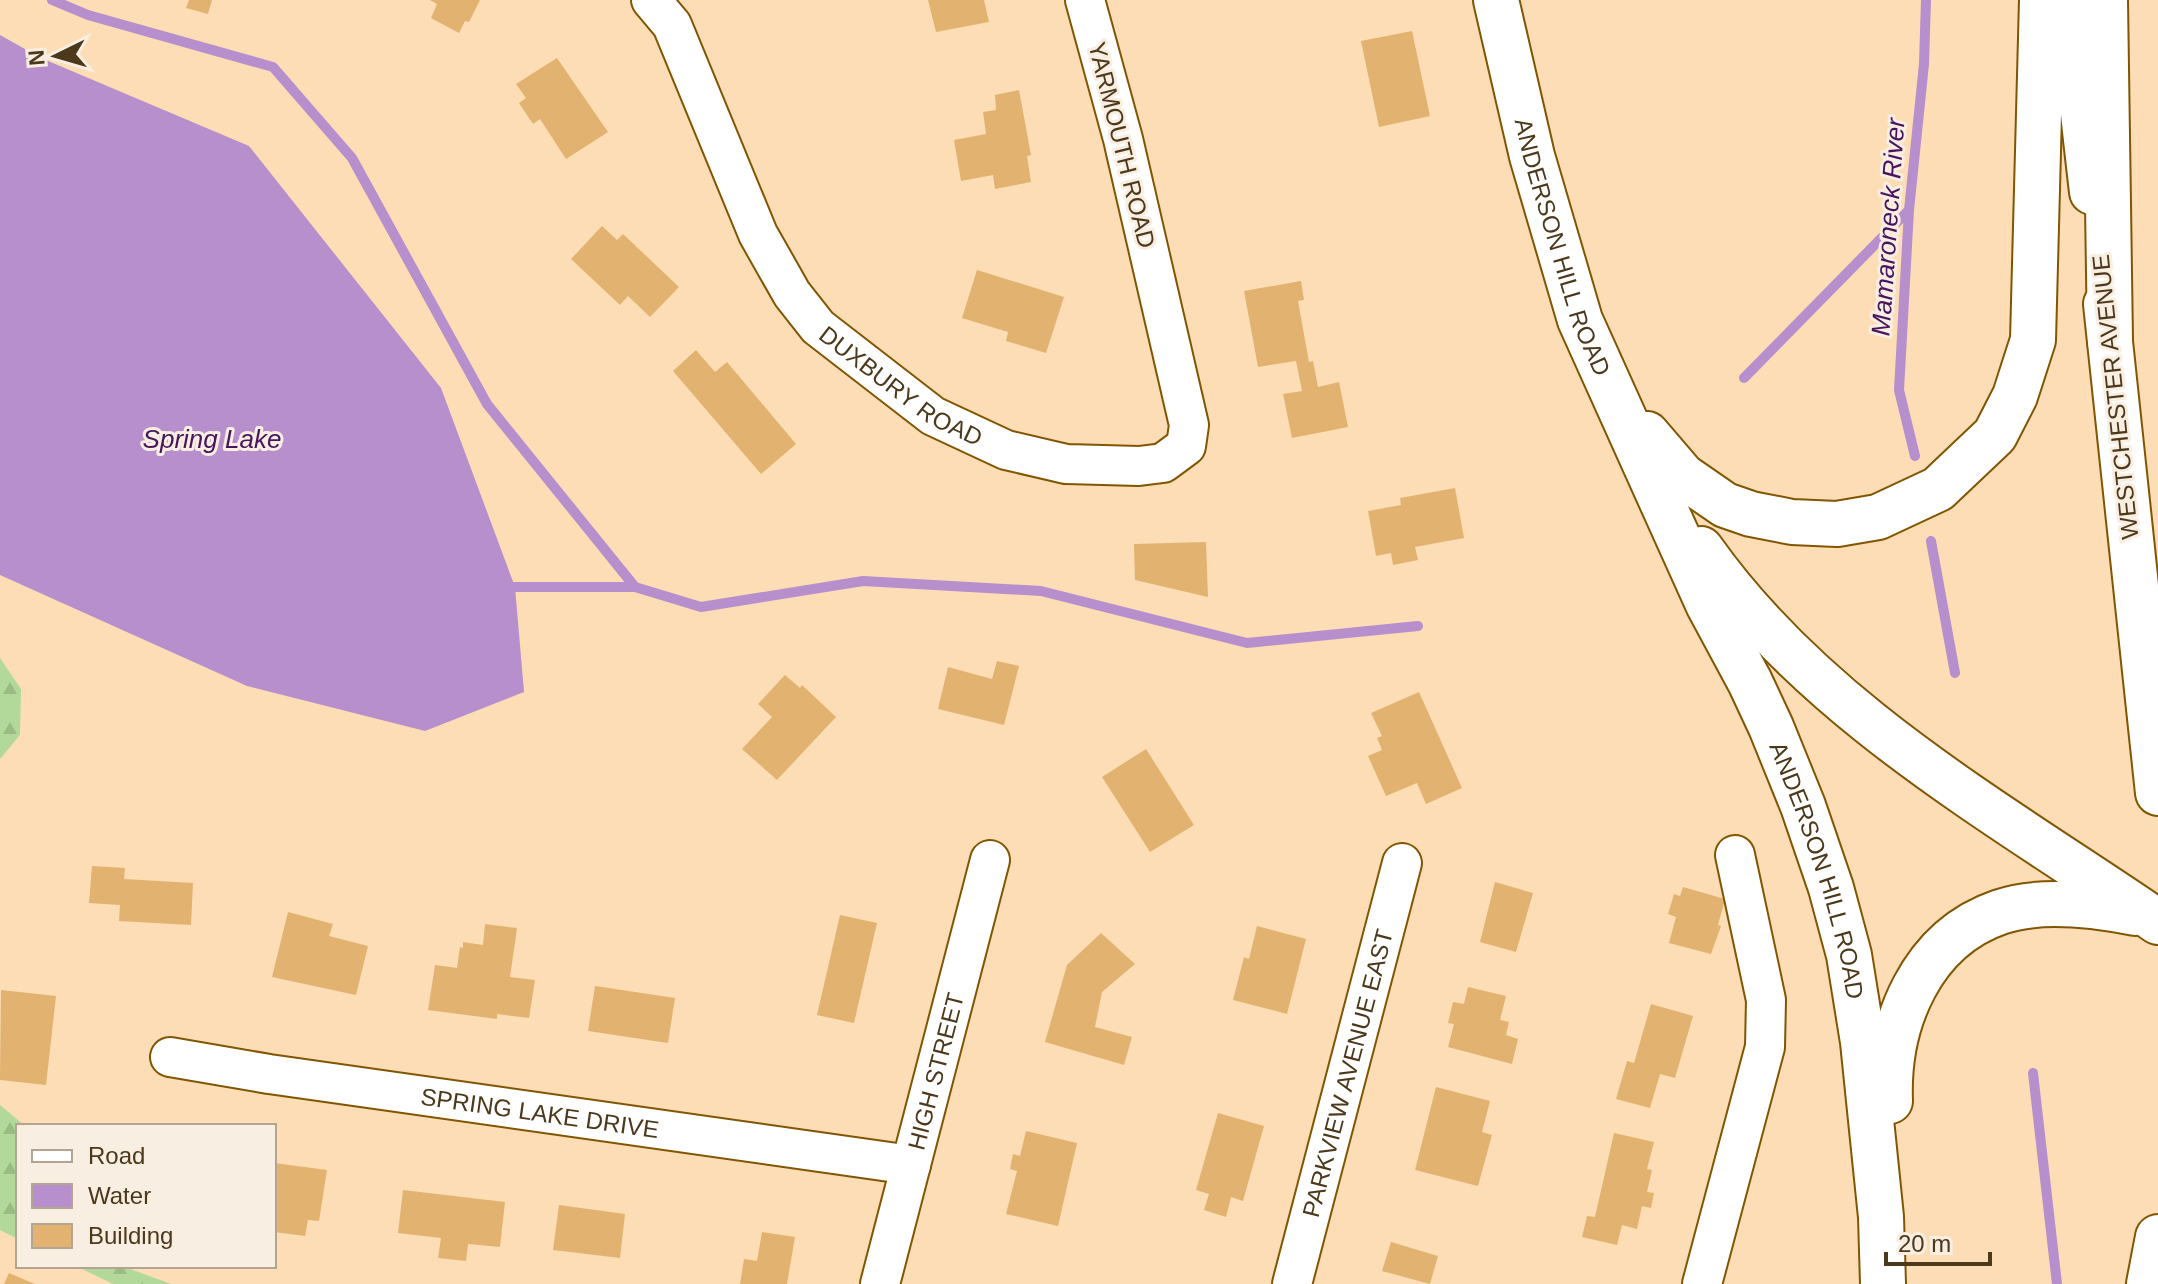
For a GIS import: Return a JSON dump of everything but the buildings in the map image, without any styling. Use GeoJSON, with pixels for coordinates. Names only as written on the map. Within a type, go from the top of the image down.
{"type":"FeatureCollection","features":[{"type":"Feature","properties":{"kind":"main road","name":"ANDERSON HILL ROAD"},"geometry":{"type":"LineString","coordinates":[[1496,0],[1532,156],[1580,320],[1708,604],[1771,727],[1831,888],[1849,955],[1863,1042],[1885,1284]]}},
{"type":"Feature","properties":{"kind":"main road"},"geometry":{"type":"LineString","coordinates":[[1604,372],[1654,444],[1683,476],[1725,505],[1792,522],[1837,524],[1878,517],[1938,489],[1995,435],[2015,396],[2033,340],[2042,0]]}},
{"type":"Feature","properties":{"kind":"main road","name":"WESTCHESTER AVENUE"},"geometry":{"type":"LineString","coordinates":[[2070,0],[2158,793]]}},
{"type":"Feature","properties":{"kind":"main road"},"geometry":{"type":"LineString","coordinates":[[2105,0],[2110,341]]}},
{"type":"Feature","properties":{"kind":"main road","name":"ANDERSON HILL ROAD"},"geometry":{"type":"LineString","coordinates":[[1656,484],[1718,573],[1777,640],[1826,685],[1930,768],[2040,845],[2088,889],[2154,919]]}},
{"type":"Feature","properties":{"kind":"main road"},"geometry":{"type":"LineString","coordinates":[[1885,1284],[1891,1137],[1889,1076],[1894,1043],[1906,1003],[1921,972],[1941,949],[1970,927],[2001,912],[2061,904],[2088,889]]}},
{"type":"Feature","properties":{"kind":"main road"},"geometry":{"type":"LineString","coordinates":[[2149,1284],[2158,1237]]}},
{"type":"Feature","properties":{"kind":"street","name":"DUXBURY ROAD"},"geometry":{"type":"LineString","coordinates":[[651,0],[672,25],[758,234],[792,294],[818,327],[933,416],[1006,450],[1066,464],[1139,466],[1163,463],[1186,446],[1189,425],[1158,289]]}},
{"type":"Feature","properties":{"kind":"street","name":"YARMOUTH ROAD"},"geometry":{"type":"LineString","coordinates":[[1085,0],[1123,139],[1158,289]]}},
{"type":"Feature","properties":{"kind":"street"},"geometry":{"type":"LineString","coordinates":[[1702,1284],[1765,1047],[1766,1000],[1735,855]]}},
{"type":"Feature","properties":{"kind":"street","name":"HIGH STREET"},"geometry":{"type":"LineString","coordinates":[[880,1284],[990,860]]}},
{"type":"Feature","properties":{"kind":"street","name":"PARKVIEW AVENUE EAST"},"geometry":{"type":"LineString","coordinates":[[1292,1284],[1402,863]]}},
{"type":"Feature","properties":{"kind":"street","name":"SPRING LAKE DRIVE"},"geometry":{"type":"LineString","coordinates":[[170,1057],[269,1074],[911,1165]]}},
{"type":"Feature","properties":{"kind":"green space"},"geometry":{"type":"Polygon","coordinates":[[[0,658],[21,689],[20,735],[0,759],[0,658]]]}},
{"type":"Feature","properties":{"kind":"green space"},"geometry":{"type":"Polygon","coordinates":[[[0,1105],[23,1124],[16,1124],[16,1238],[0,1230],[0,1105]]]}},
{"type":"Feature","properties":{"kind":"green space"},"geometry":{"type":"Polygon","coordinates":[[[80,1268],[127,1268],[171,1284],[113,1284],[80,1268]]]}},
{"type":"Feature","properties":{"kind":"water","name":"Spring Lake"},"geometry":{"type":"Polygon","coordinates":[[[0,35],[41,58],[249,146],[441,388],[515,587],[524,692],[425,731],[247,686],[0,575],[0,35]]]}},
{"type":"Feature","properties":{"kind":"waterway"},"geometry":{"type":"LineString","coordinates":[[52,0],[88,15],[273,67],[352,158],[487,404],[635,587],[701,607],[863,581],[1041,591],[1247,643],[1418,626]]}},
{"type":"Feature","properties":{"kind":"waterway","name":"Mamaroneck River"},"geometry":{"type":"LineString","coordinates":[[1915,456],[1899,390],[1909,210],[1924,64],[1926,0]]}},
{"type":"Feature","properties":{"kind":"waterway"},"geometry":{"type":"LineString","coordinates":[[1744,378],[1909,210]]}},
{"type":"Feature","properties":{"kind":"waterway","name":"Mamaroneck River"},"geometry":{"type":"LineString","coordinates":[[1931,541],[1955,673]]}},
{"type":"Feature","properties":{"kind":"waterway"},"geometry":{"type":"LineString","coordinates":[[515,587],[635,587]]}},
{"type":"Feature","properties":{"kind":"waterway","name":"Mamaroneck River"},"geometry":{"type":"LineString","coordinates":[[2033,1073],[2057,1284]]}}]}
